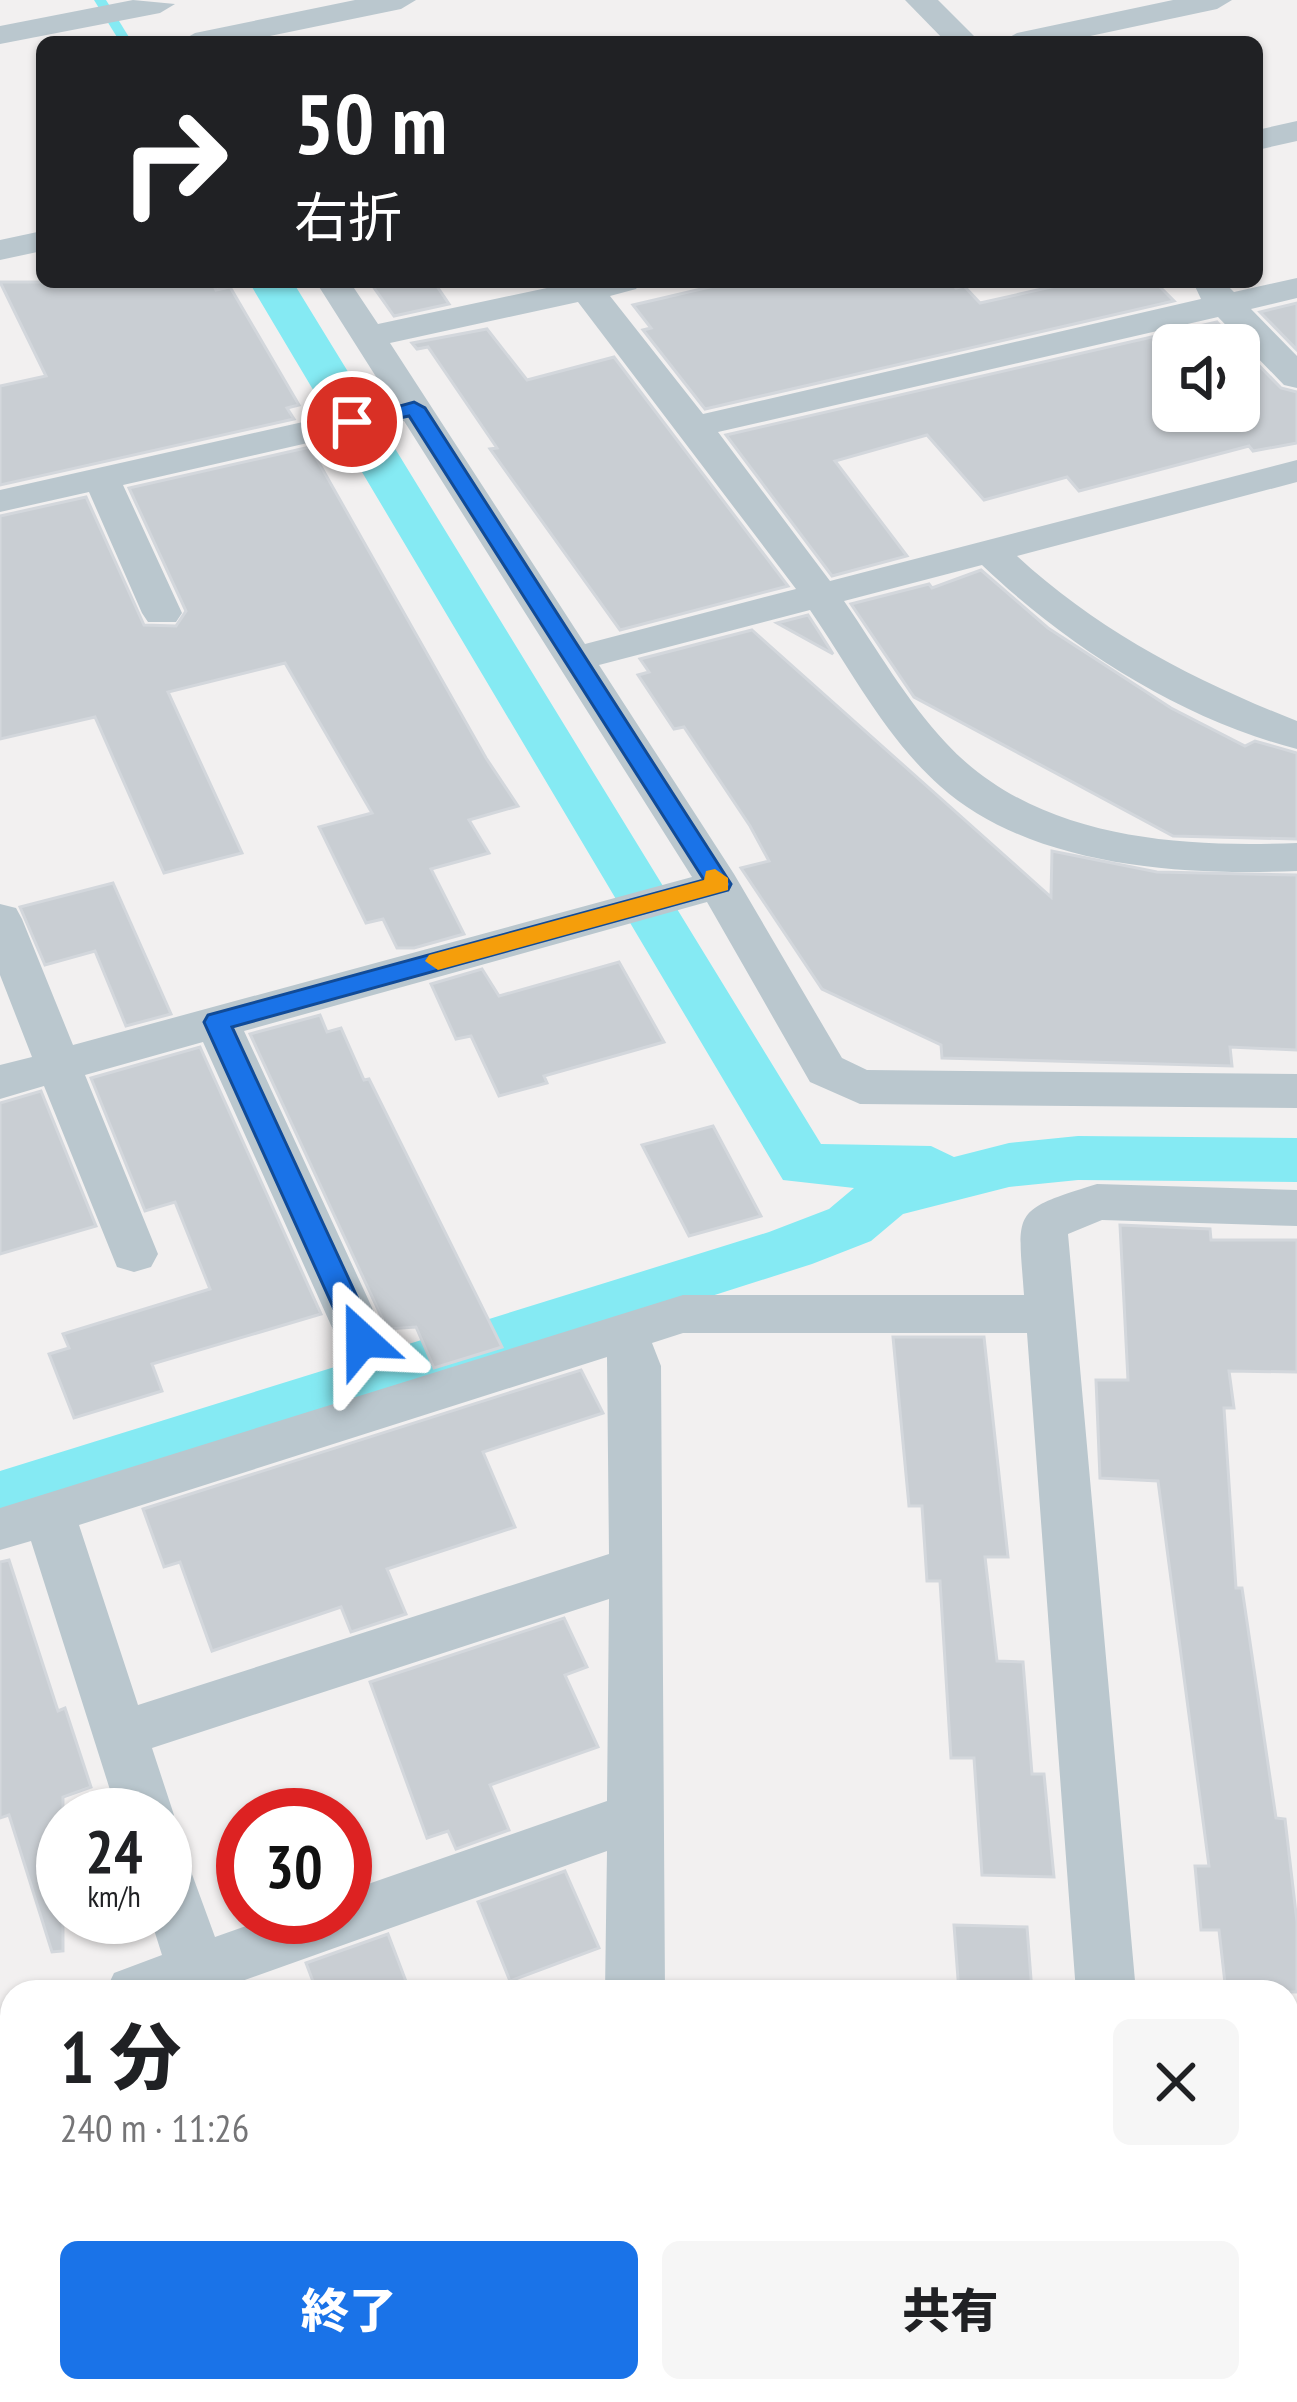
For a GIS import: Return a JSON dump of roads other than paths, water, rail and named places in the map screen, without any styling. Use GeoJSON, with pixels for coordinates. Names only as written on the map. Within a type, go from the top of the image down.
{"type":"FeatureCollection","features":[{"type":"Feature","properties":{"kind":"street"},"geometry":{"type":"LineString","coordinates":[[224,36],[400,0]]}},
{"type":"Feature","properties":{"kind":"street"},"geometry":{"type":"LineString","coordinates":[[920,0],[958,36]]}},
{"type":"Feature","properties":{"kind":"street"},"geometry":{"type":"LineString","coordinates":[[1046,36],[1217,0]]}},
{"type":"Feature","properties":{"kind":"street"},"geometry":{"type":"LineString","coordinates":[[0,35],[159,2],[180,36]]}},
{"type":"Feature","properties":{"kind":"street"},"geometry":{"type":"LineString","coordinates":[[1263,139],[1297,131]]}},
{"type":"Feature","properties":{"kind":"street"},"geometry":{"type":"LineString","coordinates":[[337,288],[368,337],[403,411],[575,659],[719,884],[826,1070],[860,1088],[1297,1091]]}},
{"type":"Feature","properties":{"kind":"street"},"geometry":{"type":"LineString","coordinates":[[368,337],[597,288]]}},
{"type":"Feature","properties":{"kind":"street"},"geometry":{"type":"LineString","coordinates":[[607,288],[693,428],[820,595],[881,689],[976,794],[1023,820],[1112,843],[1297,857]]}},
{"type":"Feature","properties":{"kind":"street"},"geometry":{"type":"LineString","coordinates":[[693,428],[1215,293],[1297,288]]}},
{"type":"Feature","properties":{"kind":"street"},"geometry":{"type":"LineString","coordinates":[[1215,293],[1297,376]]}},
{"type":"Feature","properties":{"kind":"street"},"geometry":{"type":"LineString","coordinates":[[0,501],[403,411]]}},
{"type":"Feature","properties":{"kind":"street"},"geometry":{"type":"LineString","coordinates":[[575,659],[1281,475],[1297,507]]}},
{"type":"Feature","properties":{"kind":"street"},"geometry":{"type":"LineString","coordinates":[[101,478],[161,613]]}},
{"type":"Feature","properties":{"kind":"street"},"geometry":{"type":"LineString","coordinates":[[989,551],[1016,578],[1165,682],[1297,736]]}},
{"type":"Feature","properties":{"kind":"street"},"geometry":{"type":"LineString","coordinates":[[0,1082],[719,884]]}},
{"type":"Feature","properties":{"kind":"street"},"geometry":{"type":"LineString","coordinates":[[0,919],[134,1254]]}},
{"type":"Feature","properties":{"kind":"street"},"geometry":{"type":"LineString","coordinates":[[217,1022],[362,1340]]}},
{"type":"Feature","properties":{"kind":"street"},"geometry":{"type":"LineString","coordinates":[[1105,1980],[1043,1225],[1097,1202],[1297,1208]]}},
{"type":"Feature","properties":{"kind":"street"},"geometry":{"type":"LineString","coordinates":[[138,1788],[121,1734],[24,1522],[683,1314],[1053,1314]]}},
{"type":"Feature","properties":{"kind":"street"},"geometry":{"type":"LineString","coordinates":[[623,1333],[636,1366],[635,1980]]}},
{"type":"Feature","properties":{"kind":"street"},"geometry":{"type":"LineString","coordinates":[[121,1734],[635,1568]]}},
{"type":"Feature","properties":{"kind":"street"},"geometry":{"type":"LineString","coordinates":[[168,1980],[635,1816]]}},
{"type":"Feature","properties":{"kind":"street"},"geometry":{"type":"LineString","coordinates":[[188,1944],[196,1970]]}},
{"type":"Feature","properties":{"kind":"waterway"},"geometry":{"type":"LineString","coordinates":[[100,0],[122,36]]}},
{"type":"Feature","properties":{"kind":"waterway"},"geometry":{"type":"LineString","coordinates":[[275,288],[804,1165],[931,1168]]}},
{"type":"Feature","properties":{"kind":"waterway"},"geometry":{"type":"LineString","coordinates":[[0,1497],[790,1248],[850,1225],[884,1197],[1009,1165],[1078,1158],[1297,1160]]}}]}
